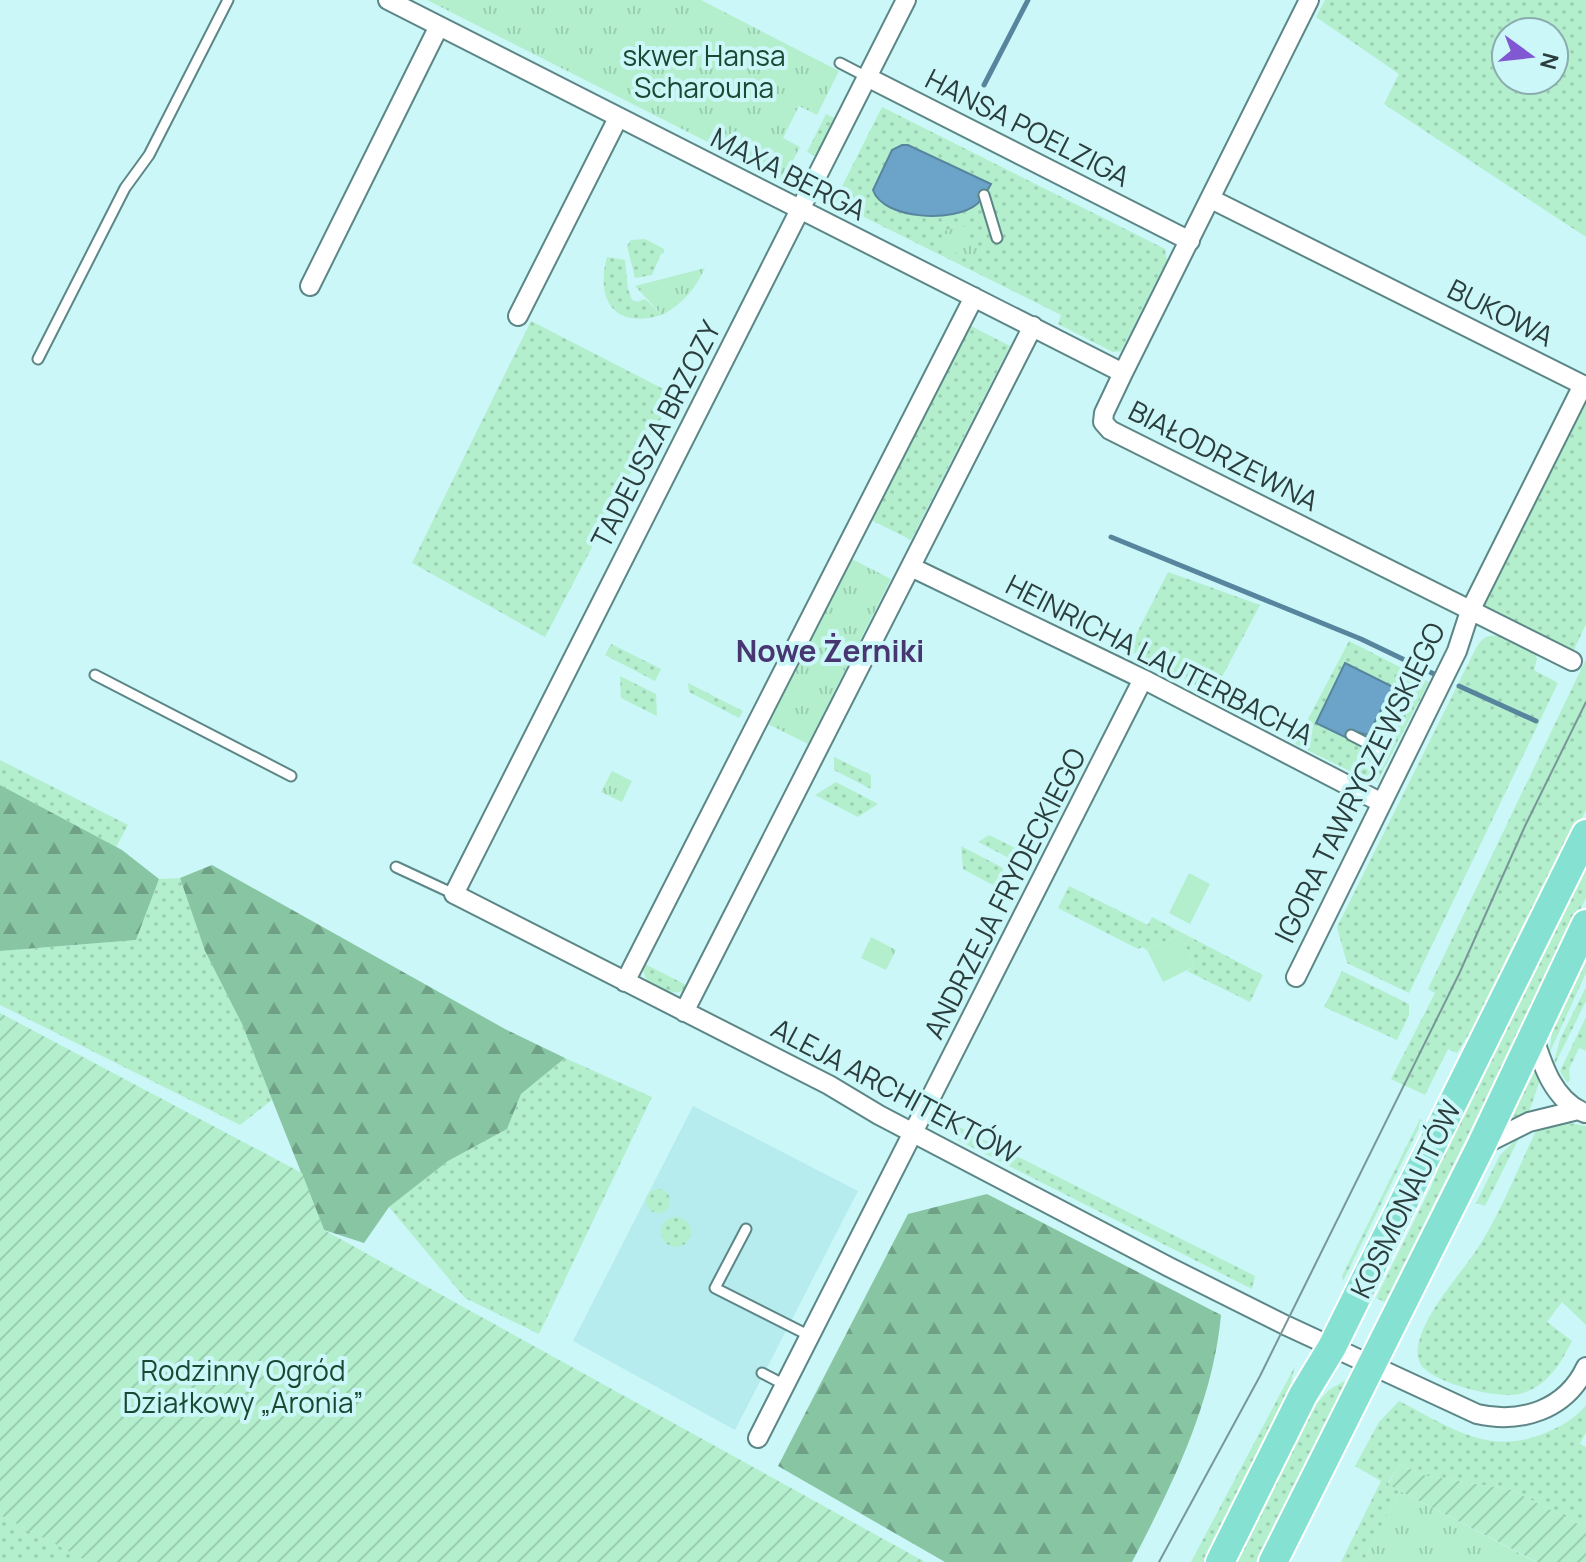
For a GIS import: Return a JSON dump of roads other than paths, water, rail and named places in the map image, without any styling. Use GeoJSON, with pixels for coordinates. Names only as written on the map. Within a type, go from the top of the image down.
{"type":"FeatureCollection","features":[{"type":"Feature","properties":{"kind":"main road","name":"KOSMONAUTÓW"},"geometry":{"type":"LineString","coordinates":[[1220,1562],[1303,1395],[1332,1347],[1586,834]]}},
{"type":"Feature","properties":{"kind":"main road","name":"KOSMONAUTÓW"},"geometry":{"type":"LineString","coordinates":[[1273,1562],[1481,1146],[1586,924]]}},
{"type":"Feature","properties":{"kind":"street","name":"MAXA BERGA"},"geometry":{"type":"LineString","coordinates":[[388,0],[1123,373]]}},
{"type":"Feature","properties":{"kind":"street","name":"TADEUSZA BRZOZY"},"geometry":{"type":"LineString","coordinates":[[454,894],[906,0]]}},
{"type":"Feature","properties":{"kind":"street","name":"BIAŁODRZEWNA"},"geometry":{"type":"LineString","coordinates":[[1309,0],[1123,373],[1104,413],[1105,427],[1572,661]]}},
{"type":"Feature","properties":{"kind":"street"},"geometry":{"type":"LineString","coordinates":[[310,286],[439,26]]}},
{"type":"Feature","properties":{"kind":"street","name":"HANSA POELZIGA"},"geometry":{"type":"LineString","coordinates":[[867,77],[1190,241]]}},
{"type":"Feature","properties":{"kind":"street"},"geometry":{"type":"LineString","coordinates":[[518,316],[618,118]]}},
{"type":"Feature","properties":{"kind":"street","name":"BUKOWA"},"geometry":{"type":"LineString","coordinates":[[1211,199],[1584,381],[1470,611]]}},
{"type":"Feature","properties":{"kind":"street"},"geometry":{"type":"LineString","coordinates":[[625,982],[974,297]]}},
{"type":"Feature","properties":{"kind":"street"},"geometry":{"type":"LineString","coordinates":[[684,1012],[1033,326]]}},
{"type":"Feature","properties":{"kind":"street","name":"HEINRICHA LAUTERBACHA"},"geometry":{"type":"LineString","coordinates":[[911,567],[1143,679],[1382,803]]}},
{"type":"Feature","properties":{"kind":"street","name":"IGORA TAWRYCZEWSKIEGO"},"geometry":{"type":"LineString","coordinates":[[1296,977],[1457,651],[1470,611]]}},
{"type":"Feature","properties":{"kind":"street","name":"ANDRZEJA FRYDECKIEGO"},"geometry":{"type":"LineString","coordinates":[[758,1438],[1143,679]]}},
{"type":"Feature","properties":{"kind":"street","name":"ALEJA ARCHITEKTÓW"},"geometry":{"type":"LineString","coordinates":[[454,894],[817,1079],[1169,1267],[1477,1414],[1500,1419],[1522,1417],[1551,1406],[1567,1396],[1580,1381],[1586,1367]]}},
{"type":"Feature","properties":{"kind":"street"},"geometry":{"type":"LineString","coordinates":[[1533,1035],[1547,1077],[1582,1112]]}},
{"type":"Feature","properties":{"kind":"street"},"geometry":{"type":"LineString","coordinates":[[1481,1146],[1529,1122],[1582,1112]]}},
{"type":"Feature","properties":{"kind":"lane"},"geometry":{"type":"LineString","coordinates":[[38,359],[125,188],[149,155],[228,0]]}},
{"type":"Feature","properties":{"kind":"lane","name":"HANSA POELZIGA"},"geometry":{"type":"LineString","coordinates":[[840,63],[867,77]]}},
{"type":"Feature","properties":{"kind":"lane"},"geometry":{"type":"LineString","coordinates":[[984,195],[997,238]]}},
{"type":"Feature","properties":{"kind":"lane"},"geometry":{"type":"LineString","coordinates":[[95,675],[291,776]]}},
{"type":"Feature","properties":{"kind":"lane"},"geometry":{"type":"LineString","coordinates":[[1351,735],[1380,750]]}},
{"type":"Feature","properties":{"kind":"lane","name":"ALEJA ARCHITEKTÓW"},"geometry":{"type":"LineString","coordinates":[[396,867],[454,894]]}},
{"type":"Feature","properties":{"kind":"lane"},"geometry":{"type":"LineString","coordinates":[[746,1229],[715,1288],[808,1335]]}},
{"type":"Feature","properties":{"kind":"lane"},"geometry":{"type":"LineString","coordinates":[[762,1373],[785,1385]]}},
{"type":"Feature","properties":{"kind":"waterway"},"geometry":{"type":"LineString","coordinates":[[984,85],[1028,0]]}},
{"type":"Feature","properties":{"kind":"waterway"},"geometry":{"type":"LineString","coordinates":[[1111,537],[1361,639],[1434,674]]}},
{"type":"Feature","properties":{"kind":"waterway"},"geometry":{"type":"LineString","coordinates":[[1459,686],[1536,721]]}},
{"type":"Feature","properties":{"kind":"tram line"},"geometry":{"type":"LineString","coordinates":[[1159,1562],[1260,1376],[1459,974],[1525,826],[1586,702]]}},
{"type":"Feature","properties":{"kind":"district","name":"Nowe Żerniki"},"geometry":{"type":"Point","coordinates":[830,650]}},
{"type":"Feature","properties":{"kind":"park label","name":"skwer Hansa Scharouna"},"geometry":{"type":"Point","coordinates":[704,71]}},
{"type":"Feature","properties":{"kind":"park label","name":"Rodzinny Ogród Działkowy „Aronia”"},"geometry":{"type":"Point","coordinates":[243,1386]}}]}
